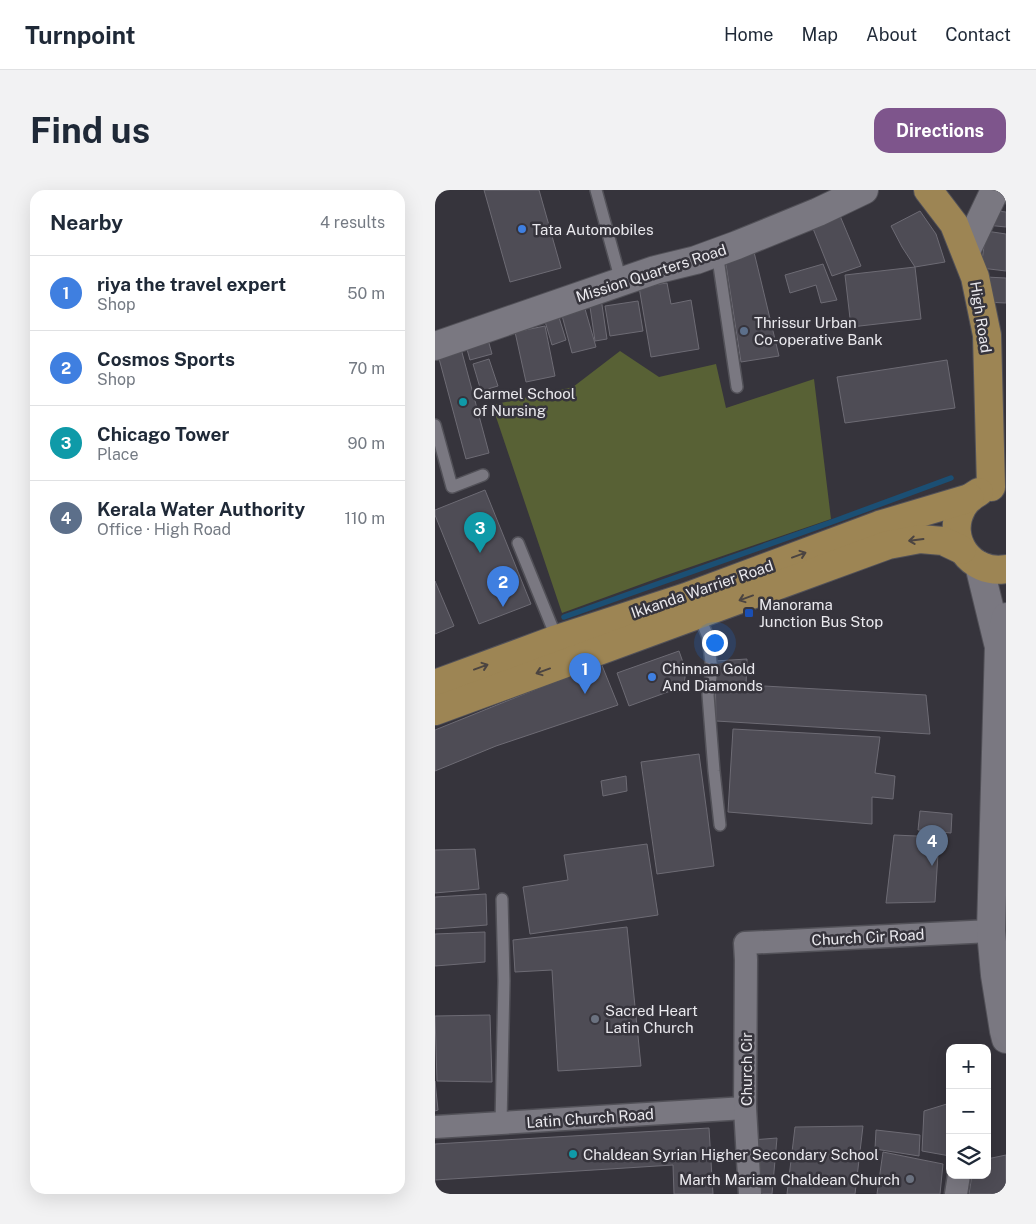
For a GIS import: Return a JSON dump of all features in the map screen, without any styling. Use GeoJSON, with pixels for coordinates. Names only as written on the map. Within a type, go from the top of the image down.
{"type":"FeatureCollection","features":[{"type":"Feature","properties":{"kind":"main road","name":"High Road"},"geometry":{"type":"LineString","coordinates":[[928,190],[954,224],[966,251],[975,277],[987,335],[989,491]]}},
{"type":"Feature","properties":{"kind":"main road"},"geometry":{"type":"LineString","coordinates":[[971,558],[958,539],[958,517],[963,506],[989,491]]}},
{"type":"Feature","properties":{"kind":"main road","name":"Ikkanda Warrier Road"},"geometry":{"type":"LineString","coordinates":[[435,684],[557,639],[686,597],[879,525],[989,491]]}},
{"type":"Feature","properties":{"kind":"main road","name":"Ikkanda Warrier Road"},"geometry":{"type":"LineString","coordinates":[[435,711],[888,545],[920,539],[943,541],[990,569],[1006,569]]}},
{"type":"Feature","properties":{"kind":"street","name":"Mission Quarters Road"},"geometry":{"type":"LineString","coordinates":[[435,346],[621,281],[696,260],[818,212],[863,190]]}},
{"type":"Feature","properties":{"kind":"street"},"geometry":{"type":"LineString","coordinates":[[966,251],[995,190]]}},
{"type":"Feature","properties":{"kind":"street"},"geometry":{"type":"LineString","coordinates":[[971,558],[999,645]]}},
{"type":"Feature","properties":{"kind":"street"},"geometry":{"type":"LineString","coordinates":[[1006,617],[999,645],[991,931],[995,975],[1003,1031],[1006,1039]]}},
{"type":"Feature","properties":{"kind":"street","name":"Church Cir Road"},"geometry":{"type":"LineString","coordinates":[[745,943],[991,931]]}},
{"type":"Feature","properties":{"kind":"street","name":"Church Cir"},"geometry":{"type":"LineString","coordinates":[[745,943],[745,1108],[749,1194]]}},
{"type":"Feature","properties":{"kind":"street","name":"Latin Church Road"},"geometry":{"type":"LineString","coordinates":[[435,1127],[745,1108]]}},
{"type":"Feature","properties":{"kind":"street"},"geometry":{"type":"LineString","coordinates":[[956,1194],[958,1179]]}},
{"type":"Feature","properties":{"kind":"lane"},"geometry":{"type":"LineString","coordinates":[[596,190],[621,281]]}},
{"type":"Feature","properties":{"kind":"lane"},"geometry":{"type":"LineString","coordinates":[[717,252],[737,387]]}},
{"type":"Feature","properties":{"kind":"lane"},"geometry":{"type":"LineString","coordinates":[[435,425],[452,488],[483,475]]}},
{"type":"Feature","properties":{"kind":"lane"},"geometry":{"type":"LineString","coordinates":[[518,543],[557,639]]}},
{"type":"Feature","properties":{"kind":"lane"},"geometry":{"type":"LineString","coordinates":[[699,615],[708,637],[712,671],[708,695],[720,825]]}},
{"type":"Feature","properties":{"kind":"lane"},"geometry":{"type":"LineString","coordinates":[[501,1124],[504,981],[502,899]]}},
{"type":"Feature","properties":{"kind":"green space"},"geometry":{"type":"Polygon","coordinates":[[[620,351],[659,377],[716,364],[726,408],[814,379],[831,519],[562,613],[492,405],[573,387],[620,351]]]}},
{"type":"Feature","properties":{"kind":"building","name":"Tata Automobiles"},"geometry":{"type":"Polygon","coordinates":[[[484,190],[539,190],[561,268],[510,282],[484,190]]]}},
{"type":"Feature","properties":{"kind":"building"},"geometry":{"type":"Polygon","coordinates":[[[987,210],[1006,212],[1006,227],[986,225],[987,210]]]}},
{"type":"Feature","properties":{"kind":"building"},"geometry":{"type":"Polygon","coordinates":[[[838,211],[861,266],[832,276],[810,221],[838,211]]]}},
{"type":"Feature","properties":{"kind":"building"},"geometry":{"type":"Polygon","coordinates":[[[920,211],[936,234],[945,262],[915,267],[891,226],[920,211]]]}},
{"type":"Feature","properties":{"kind":"building"},"geometry":{"type":"Polygon","coordinates":[[[986,231],[1006,234],[1006,271],[981,268],[986,231]]]}},
{"type":"Feature","properties":{"kind":"building"},"geometry":{"type":"Polygon","coordinates":[[[754,252],[779,356],[741,362],[725,258],[754,252]]]}},
{"type":"Feature","properties":{"kind":"building"},"geometry":{"type":"Polygon","coordinates":[[[823,264],[837,300],[821,303],[816,285],[790,293],[785,275],[823,264]]]}},
{"type":"Feature","properties":{"kind":"building"},"geometry":{"type":"Polygon","coordinates":[[[915,267],[921,319],[851,327],[845,275],[915,267]]]}},
{"type":"Feature","properties":{"kind":"building"},"geometry":{"type":"Polygon","coordinates":[[[986,277],[1006,278],[1006,303],[984,302],[986,277]]]}},
{"type":"Feature","properties":{"kind":"building"},"geometry":{"type":"Polygon","coordinates":[[[667,283],[671,304],[691,300],[699,349],[651,357],[639,287],[667,283]]]}},
{"type":"Feature","properties":{"kind":"building"},"geometry":{"type":"Polygon","coordinates":[[[601,298],[607,339],[595,341],[589,300],[601,298]]]}},
{"type":"Feature","properties":{"kind":"building"},"geometry":{"type":"Polygon","coordinates":[[[638,301],[643,331],[610,336],[605,306],[638,301]]]}},
{"type":"Feature","properties":{"kind":"building"},"geometry":{"type":"Polygon","coordinates":[[[583,302],[596,347],[572,353],[560,308],[583,302]]]}},
{"type":"Feature","properties":{"kind":"building"},"geometry":{"type":"Polygon","coordinates":[[[558,314],[566,340],[552,345],[544,318],[558,314]]]}},
{"type":"Feature","properties":{"kind":"building"},"geometry":{"type":"Polygon","coordinates":[[[545,326],[555,376],[526,382],[515,332],[545,326]]]}},
{"type":"Feature","properties":{"kind":"building"},"geometry":{"type":"Polygon","coordinates":[[[487,336],[492,354],[470,360],[465,342],[487,336]]]}},
{"type":"Feature","properties":{"kind":"building","name":"Carmel School of Nursing"},"geometry":{"type":"Polygon","coordinates":[[[460,345],[489,453],[466,459],[437,351],[460,345]]]}},
{"type":"Feature","properties":{"kind":"building"},"geometry":{"type":"Polygon","coordinates":[[[489,359],[498,386],[481,391],[473,364],[489,359]]]}},
{"type":"Feature","properties":{"kind":"building"},"geometry":{"type":"Polygon","coordinates":[[[947,360],[955,408],[845,423],[837,377],[947,360]]]}},
{"type":"Feature","properties":{"kind":"building"},"geometry":{"type":"Polygon","coordinates":[[[485,490],[531,604],[479,624],[435,515],[435,510],[485,490]]]}},
{"type":"Feature","properties":{"kind":"building"},"geometry":{"type":"Polygon","coordinates":[[[435,581],[454,626],[435,634],[435,581]]]}},
{"type":"Feature","properties":{"kind":"building","name":"Chinnan Gold And Diamonds"},"geometry":{"type":"Polygon","coordinates":[[[679,651],[685,668],[685,680],[676,689],[629,706],[617,673],[679,651]]]}},
{"type":"Feature","properties":{"kind":"building"},"geometry":{"type":"Polygon","coordinates":[[[747,659],[746,685],[926,695],[930,734],[716,721],[715,661],[747,659]]]}},
{"type":"Feature","properties":{"kind":"building"},"geometry":{"type":"Polygon","coordinates":[[[601,663],[618,705],[496,746],[435,771],[435,730],[601,663]]]}},
{"type":"Feature","properties":{"kind":"building"},"geometry":{"type":"Polygon","coordinates":[[[733,729],[880,737],[875,773],[895,776],[893,799],[872,797],[872,824],[728,812],[733,729]]]}},
{"type":"Feature","properties":{"kind":"building"},"geometry":{"type":"Polygon","coordinates":[[[699,754],[714,866],[657,874],[641,762],[699,754]]]}},
{"type":"Feature","properties":{"kind":"building"},"geometry":{"type":"Polygon","coordinates":[[[626,776],[627,791],[603,796],[601,781],[626,776]]]}},
{"type":"Feature","properties":{"kind":"building"},"geometry":{"type":"Polygon","coordinates":[[[920,811],[952,814],[951,833],[918,830],[920,811]]]}},
{"type":"Feature","properties":{"kind":"building"},"geometry":{"type":"Polygon","coordinates":[[[894,835],[939,837],[935,902],[886,903],[894,835]]]}},
{"type":"Feature","properties":{"kind":"building"},"geometry":{"type":"Polygon","coordinates":[[[647,844],[658,915],[530,934],[523,887],[568,880],[564,855],[647,844]]]}},
{"type":"Feature","properties":{"kind":"building"},"geometry":{"type":"Polygon","coordinates":[[[475,849],[479,889],[435,893],[435,850],[475,849]]]}},
{"type":"Feature","properties":{"kind":"building"},"geometry":{"type":"Polygon","coordinates":[[[486,894],[487,925],[435,929],[435,897],[486,894]]]}},
{"type":"Feature","properties":{"kind":"building","name":"Sacred Heart Latin Church"},"geometry":{"type":"Polygon","coordinates":[[[627,927],[641,1066],[558,1071],[552,970],[515,972],[513,940],[627,927]]]}},
{"type":"Feature","properties":{"kind":"building"},"geometry":{"type":"Polygon","coordinates":[[[485,932],[485,962],[435,966],[435,934],[485,932]]]}},
{"type":"Feature","properties":{"kind":"building"},"geometry":{"type":"Polygon","coordinates":[[[490,1015],[492,1082],[437,1081],[435,1016],[490,1015]]]}},
{"type":"Feature","properties":{"kind":"building"},"geometry":{"type":"Polygon","coordinates":[[[435,1081],[438,1110],[435,1111],[435,1081]]]}},
{"type":"Feature","properties":{"kind":"building"},"geometry":{"type":"Polygon","coordinates":[[[946,1104],[946,1155],[922,1151],[924,1111],[946,1104]]]}},
{"type":"Feature","properties":{"kind":"building"},"geometry":{"type":"Polygon","coordinates":[[[863,1126],[855,1194],[787,1194],[795,1127],[863,1126]]]}},
{"type":"Feature","properties":{"kind":"building","name":"Chaldean Syrian Higher Secondary School"},"geometry":{"type":"Polygon","coordinates":[[[709,1128],[713,1194],[674,1194],[673,1165],[435,1180],[435,1144],[709,1128]]]}},
{"type":"Feature","properties":{"kind":"building"},"geometry":{"type":"Polygon","coordinates":[[[876,1130],[920,1135],[919,1156],[875,1149],[876,1130]]]}},
{"type":"Feature","properties":{"kind":"building"},"geometry":{"type":"Polygon","coordinates":[[[777,1138],[772,1194],[754,1194],[752,1140],[777,1138]]]}},
{"type":"Feature","properties":{"kind":"building","name":"Marth Mariam Chaldean Church"},"geometry":{"type":"Polygon","coordinates":[[[883,1152],[943,1164],[940,1194],[877,1194],[883,1152]]]}},
{"type":"Feature","properties":{"kind":"building"},"geometry":{"type":"Polygon","coordinates":[[[1006,1155],[1006,1194],[969,1194],[971,1179],[991,1179],[991,1158],[1006,1155]]]}},
{"type":"Feature","properties":{"kind":"waterway"},"geometry":{"type":"LineString","coordinates":[[564,617],[951,478]]}},
{"type":"Feature","properties":{"kind":"place","name":"Tata Automobiles"},"geometry":{"type":"Point","coordinates":[522,229]}},
{"type":"Feature","properties":{"kind":"place","name":"Thrissur Urban Co-operative Bank"},"geometry":{"type":"Point","coordinates":[744,331]}},
{"type":"Feature","properties":{"kind":"place","name":"Carmel School of Nursing"},"geometry":{"type":"Point","coordinates":[463,402]}},
{"type":"Feature","properties":{"kind":"place","name":"Chicago Tower"},"geometry":{"type":"Point","coordinates":[480,553]}},
{"type":"Feature","properties":{"kind":"place","name":"Cosmos Sports"},"geometry":{"type":"Point","coordinates":[503,607]}},
{"type":"Feature","properties":{"kind":"place","name":"Manorama Junction Bus Stop"},"geometry":{"type":"Point","coordinates":[749,613]}},
{"type":"Feature","properties":{"kind":"place","name":"Chinnan Gold And Diamonds"},"geometry":{"type":"Point","coordinates":[652,677]}},
{"type":"Feature","properties":{"kind":"place","name":"riya the travel expert"},"geometry":{"type":"Point","coordinates":[585,694]}},
{"type":"Feature","properties":{"kind":"place","name":"Kerala Water Authority"},"geometry":{"type":"Point","coordinates":[932,866]}},
{"type":"Feature","properties":{"kind":"place","name":"Sacred Heart Latin Church"},"geometry":{"type":"Point","coordinates":[595,1019]}},
{"type":"Feature","properties":{"kind":"place","name":"Chaldean Syrian Higher Secondary School"},"geometry":{"type":"Point","coordinates":[573,1154]}},
{"type":"Feature","properties":{"kind":"place","name":"Marth Mariam Chaldean Church"},"geometry":{"type":"Point","coordinates":[910,1179]}}]}
